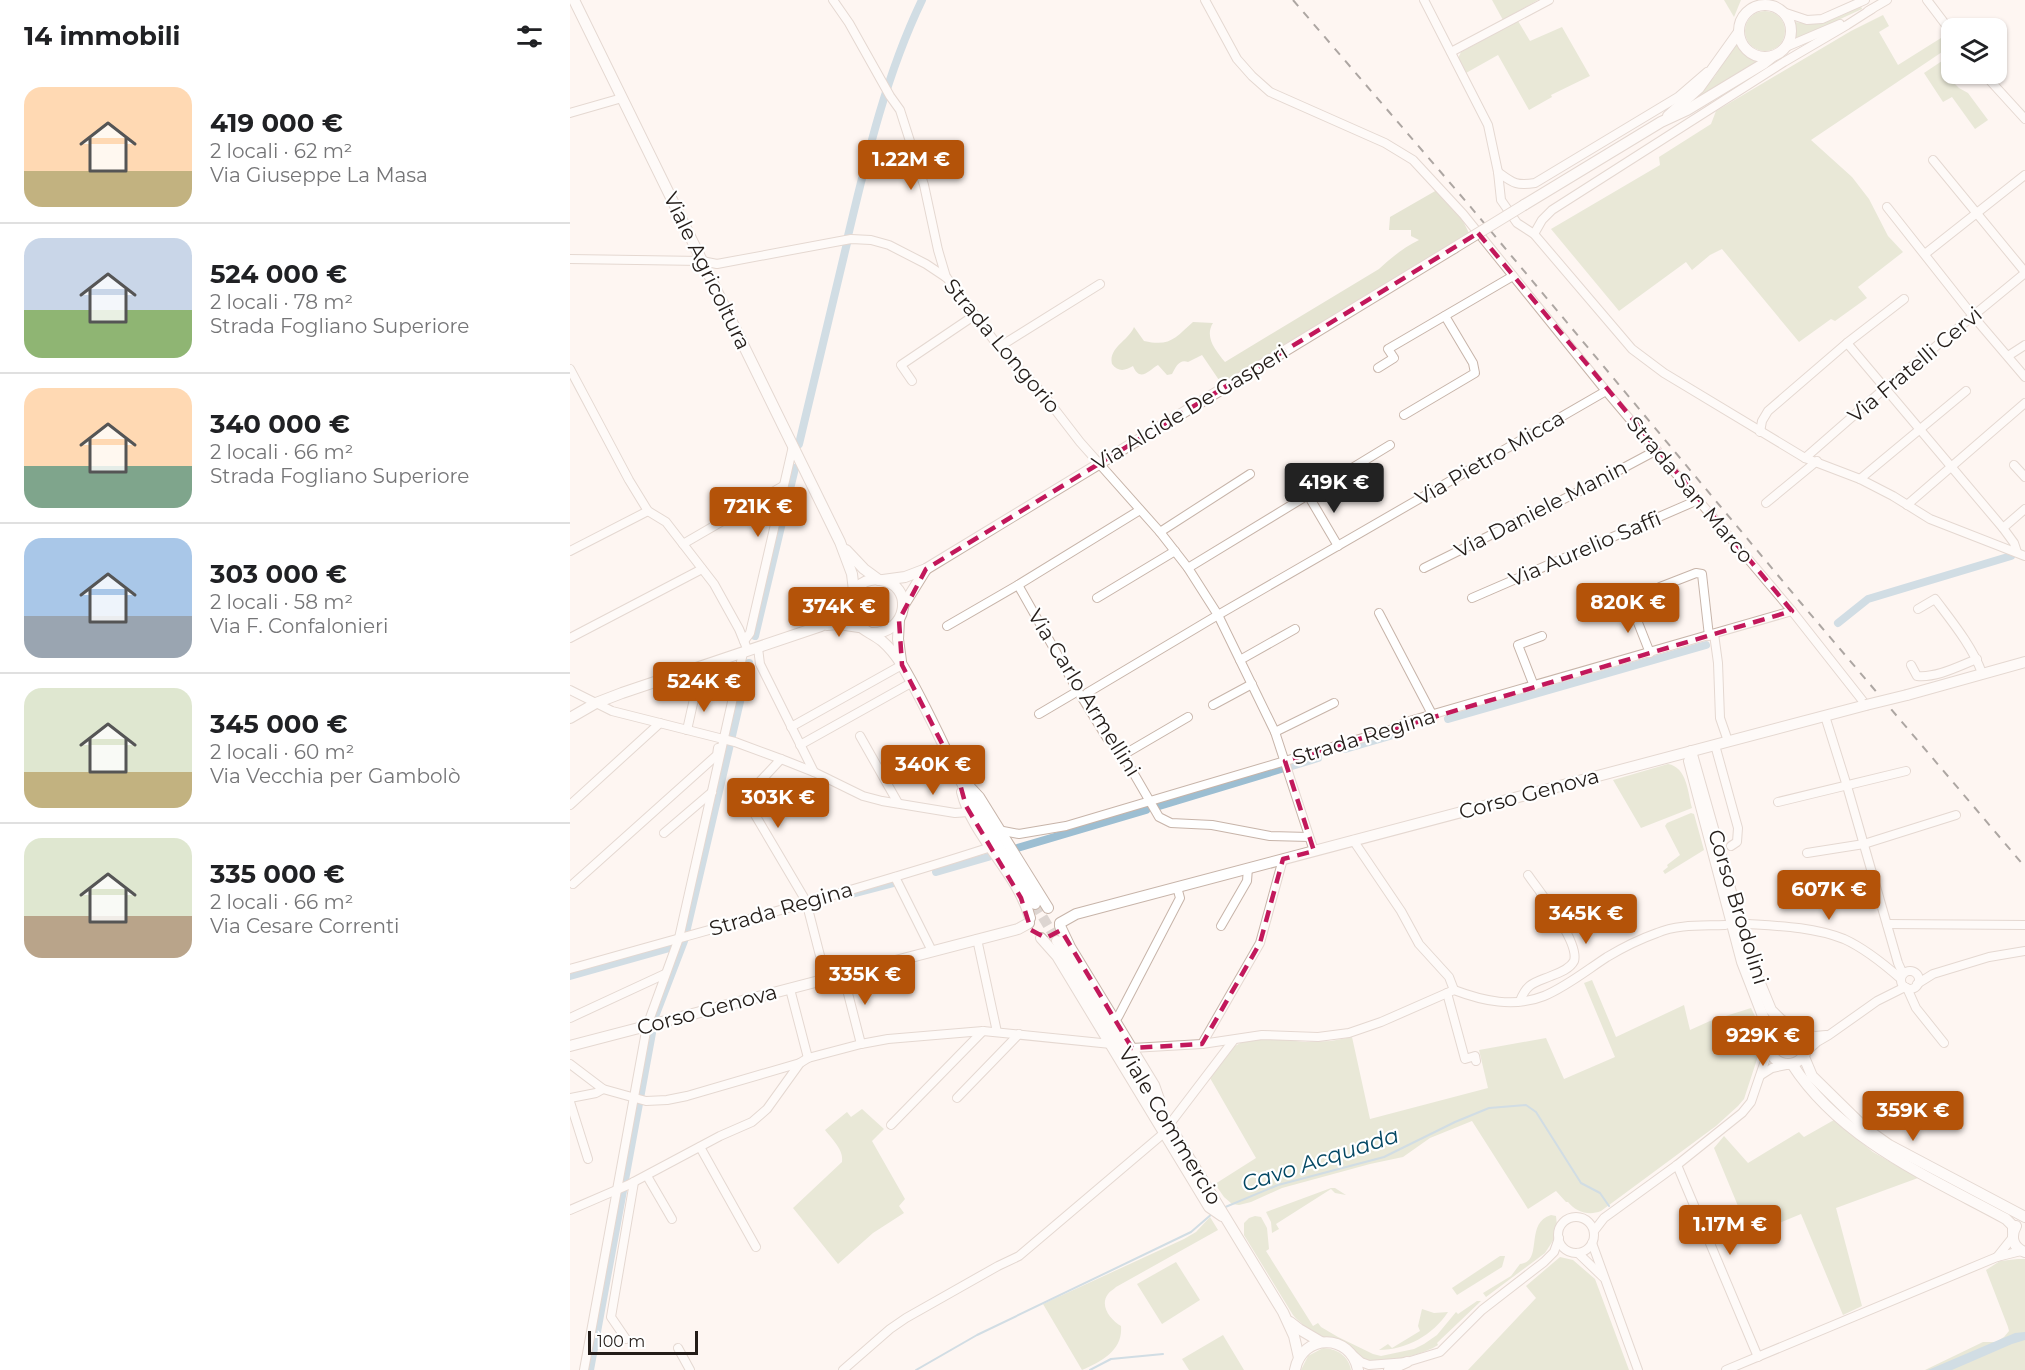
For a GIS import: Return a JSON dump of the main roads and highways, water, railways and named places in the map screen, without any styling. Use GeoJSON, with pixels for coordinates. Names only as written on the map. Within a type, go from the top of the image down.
{"type":"FeatureCollection","features":[{"type":"Feature","properties":{"kind":"main road","name":"Viale Agricoltura"},"geometry":{"type":"LineString","coordinates":[[574,0],[840,542],[852,574],[854,591]]}},
{"type":"Feature","properties":{"kind":"main road"},"geometry":{"type":"LineString","coordinates":[[1661,122],[1699,88],[1719,62],[1739,32],[1747,0]]}},
{"type":"Feature","properties":{"kind":"main road"},"geometry":{"type":"LineString","coordinates":[[1661,122],[1687,110],[1773,56],[1785,48],[1790,39],[1791,29],[1788,20],[1775,6],[1761,6],[1750,10],[1742,19]]}},
{"type":"Feature","properties":{"kind":"main road"},"geometry":{"type":"LineString","coordinates":[[1739,32],[1742,43],[1750,52],[1761,57],[1773,56]]}},
{"type":"Feature","properties":{"kind":"main road","name":"Via Alcide De Gasperi"},"geometry":{"type":"LineString","coordinates":[[881,580],[905,578],[926,569],[1661,122]]}},
{"type":"Feature","properties":{"kind":"main road","name":"Viale Agricoltura"},"geometry":{"type":"LineString","coordinates":[[840,542],[864,569],[895,587],[903,606]]}},
{"type":"Feature","properties":{"kind":"main road","name":"Via Alcide De Gasperi"},"geometry":{"type":"LineString","coordinates":[[903,606],[926,569]]}},
{"type":"Feature","properties":{"kind":"main road"},"geometry":{"type":"LineString","coordinates":[[859,627],[852,616],[850,603],[854,591],[865,582],[881,580]]}},
{"type":"Feature","properties":{"kind":"main road"},"geometry":{"type":"LineString","coordinates":[[821,626],[834,618],[850,603]]}},
{"type":"Feature","properties":{"kind":"main road"},"geometry":{"type":"LineString","coordinates":[[902,665],[898,639],[899,620],[903,606]]}},
{"type":"Feature","properties":{"kind":"main road"},"geometry":{"type":"LineString","coordinates":[[870,633],[887,631],[899,620]]}},
{"type":"Feature","properties":{"kind":"main road"},"geometry":{"type":"LineString","coordinates":[[570,718],[596,703],[748,649],[821,626],[839,624],[859,627],[886,645],[902,665],[975,806],[1035,904]]}},
{"type":"Feature","properties":{"kind":"main road","name":"Corso Genova"},"geometry":{"type":"LineString","coordinates":[[570,1046],[1018,929],[1030,924],[1037,909],[1056,918],[1076,914],[2025,662]]}},
{"type":"Feature","properties":{"kind":"main road"},"geometry":{"type":"LineString","coordinates":[[1664,758],[1695,774],[1701,760],[1712,745]]}},
{"type":"Feature","properties":{"kind":"main road","name":"Corso Brodolini"},"geometry":{"type":"LineString","coordinates":[[1689,752],[1742,962],[1771,1037]]}},
{"type":"Feature","properties":{"kind":"main road"},"geometry":{"type":"LineString","coordinates":[[957,773],[969,812],[1021,898],[1030,924],[1057,956],[1167,1129]]}},
{"type":"Feature","properties":{"kind":"main road"},"geometry":{"type":"LineString","coordinates":[[957,773],[976,793],[1056,918],[1070,948],[1154,1085],[1167,1129]]}},
{"type":"Feature","properties":{"kind":"main road","name":"Corso Brodolini"},"geometry":{"type":"LineString","coordinates":[[1695,774],[1757,978],[1773,1014],[1799,1030]]}},
{"type":"Feature","properties":{"kind":"main road","name":"Corso Genova"},"geometry":{"type":"LineString","coordinates":[[1041,938],[1055,934],[1056,918]]}},
{"type":"Feature","properties":{"kind":"main road","name":"Viale Commercio"},"geometry":{"type":"LineString","coordinates":[[1057,940],[1167,1129],[1283,1312],[1294,1336],[1299,1358]]}},
{"type":"Feature","properties":{"kind":"main road"},"geometry":{"type":"LineString","coordinates":[[2013,1235],[2019,1223],[2025,1219],[1873,1134],[1812,1076],[1805,1054],[1807,1042],[1799,1030],[1786,1026],[1777,1029],[1771,1037],[1769,1049],[1775,1059],[1789,1064],[1804,1083],[1859,1134],[1883,1152],[2006,1219],[2013,1226],[2013,1235],[2017,1247],[2023,1251]]}},
{"type":"Feature","properties":{"kind":"main road"},"geometry":{"type":"LineString","coordinates":[[1789,1064],[1805,1054]]}},
{"type":"Feature","properties":{"kind":"main road","name":"Viale Commercio"},"geometry":{"type":"LineString","coordinates":[[1283,1312],[1299,1329],[1321,1342],[1339,1345],[1349,1352],[1358,1370]]}},
{"type":"Feature","properties":{"kind":"main road"},"geometry":{"type":"LineString","coordinates":[[1295,1370],[1299,1358],[1308,1348],[1321,1342]]}},
{"type":"Feature","properties":{"kind":"main road"},"geometry":{"type":"LineString","coordinates":[[1389,1370],[1403,1363]]}},
{"type":"Feature","properties":{"kind":"water"},"geometry":{"type":"Polygon","coordinates":[[[2025,1332],[2025,1340],[1952,1370],[1928,1370],[2015,1333],[2025,1332]]]}},
{"type":"Feature","properties":{"kind":"waterway"},"geometry":{"type":"LineString","coordinates":[[848,236],[870,146],[888,87],[909,28],[922,0]]}},
{"type":"Feature","properties":{"kind":"waterway"},"geometry":{"type":"LineString","coordinates":[[799,444],[847,243]]}},
{"type":"Feature","properties":{"kind":"waterway"},"geometry":{"type":"LineString","coordinates":[[755,636],[795,468]]}},
{"type":"Feature","properties":{"kind":"waterway"},"geometry":{"type":"LineString","coordinates":[[1838,623],[1868,599],[2011,556]]}},
{"type":"Feature","properties":{"kind":"waterway"},"geometry":{"type":"LineString","coordinates":[[1448,719],[1706,645]]}},
{"type":"Feature","properties":{"kind":"waterway"},"geometry":{"type":"LineString","coordinates":[[656,1014],[684,941],[749,663]]}},
{"type":"Feature","properties":{"kind":"waterway"},"geometry":{"type":"LineString","coordinates":[[1345,749],[1400,733]]}},
{"type":"Feature","properties":{"kind":"waterway"},"geometry":{"type":"LineString","coordinates":[[1292,766],[1318,758]]}},
{"type":"Feature","properties":{"kind":"waterway"},"geometry":{"type":"LineString","coordinates":[[1156,807],[1281,769]]}},
{"type":"Feature","properties":{"kind":"waterway"},"geometry":{"type":"LineString","coordinates":[[1014,849],[1146,810]]}},
{"type":"Feature","properties":{"kind":"waterway"},"geometry":{"type":"LineString","coordinates":[[936,872],[988,857]]}},
{"type":"Feature","properties":{"kind":"waterway"},"geometry":{"type":"LineString","coordinates":[[848,895],[894,883]]}},
{"type":"Feature","properties":{"kind":"waterway"},"geometry":{"type":"LineString","coordinates":[[570,976],[673,947]]}},
{"type":"Feature","properties":{"kind":"waterway"},"geometry":{"type":"LineString","coordinates":[[590,1370],[652,1033]]}},
{"type":"Feature","properties":{"kind":"waterway","name":"Cavo Acquada"},"geometry":{"type":"LineString","coordinates":[[1223,1208],[1278,1185],[1384,1157],[1489,1108],[1526,1105],[1536,1112],[1581,1183],[1600,1193],[1609,1206]]}},
{"type":"Feature","properties":{"kind":"waterway","name":"Cavo Acquada"},"geometry":{"type":"LineString","coordinates":[[916,1370],[977,1335],[1191,1232],[1213,1213]]}},
{"type":"Feature","properties":{"kind":"waterway"},"geometry":{"type":"LineString","coordinates":[[1090,1370],[1111,1359],[1163,1354]]}},
{"type":"Feature","properties":{"kind":"tunnel"},"geometry":{"type":"LineString","coordinates":[[1035,904],[1057,941]]}},
{"type":"Feature","properties":{"kind":"railway"},"geometry":{"type":"LineString","coordinates":[[1293,0],[1469,205],[2025,867]]}}]}
